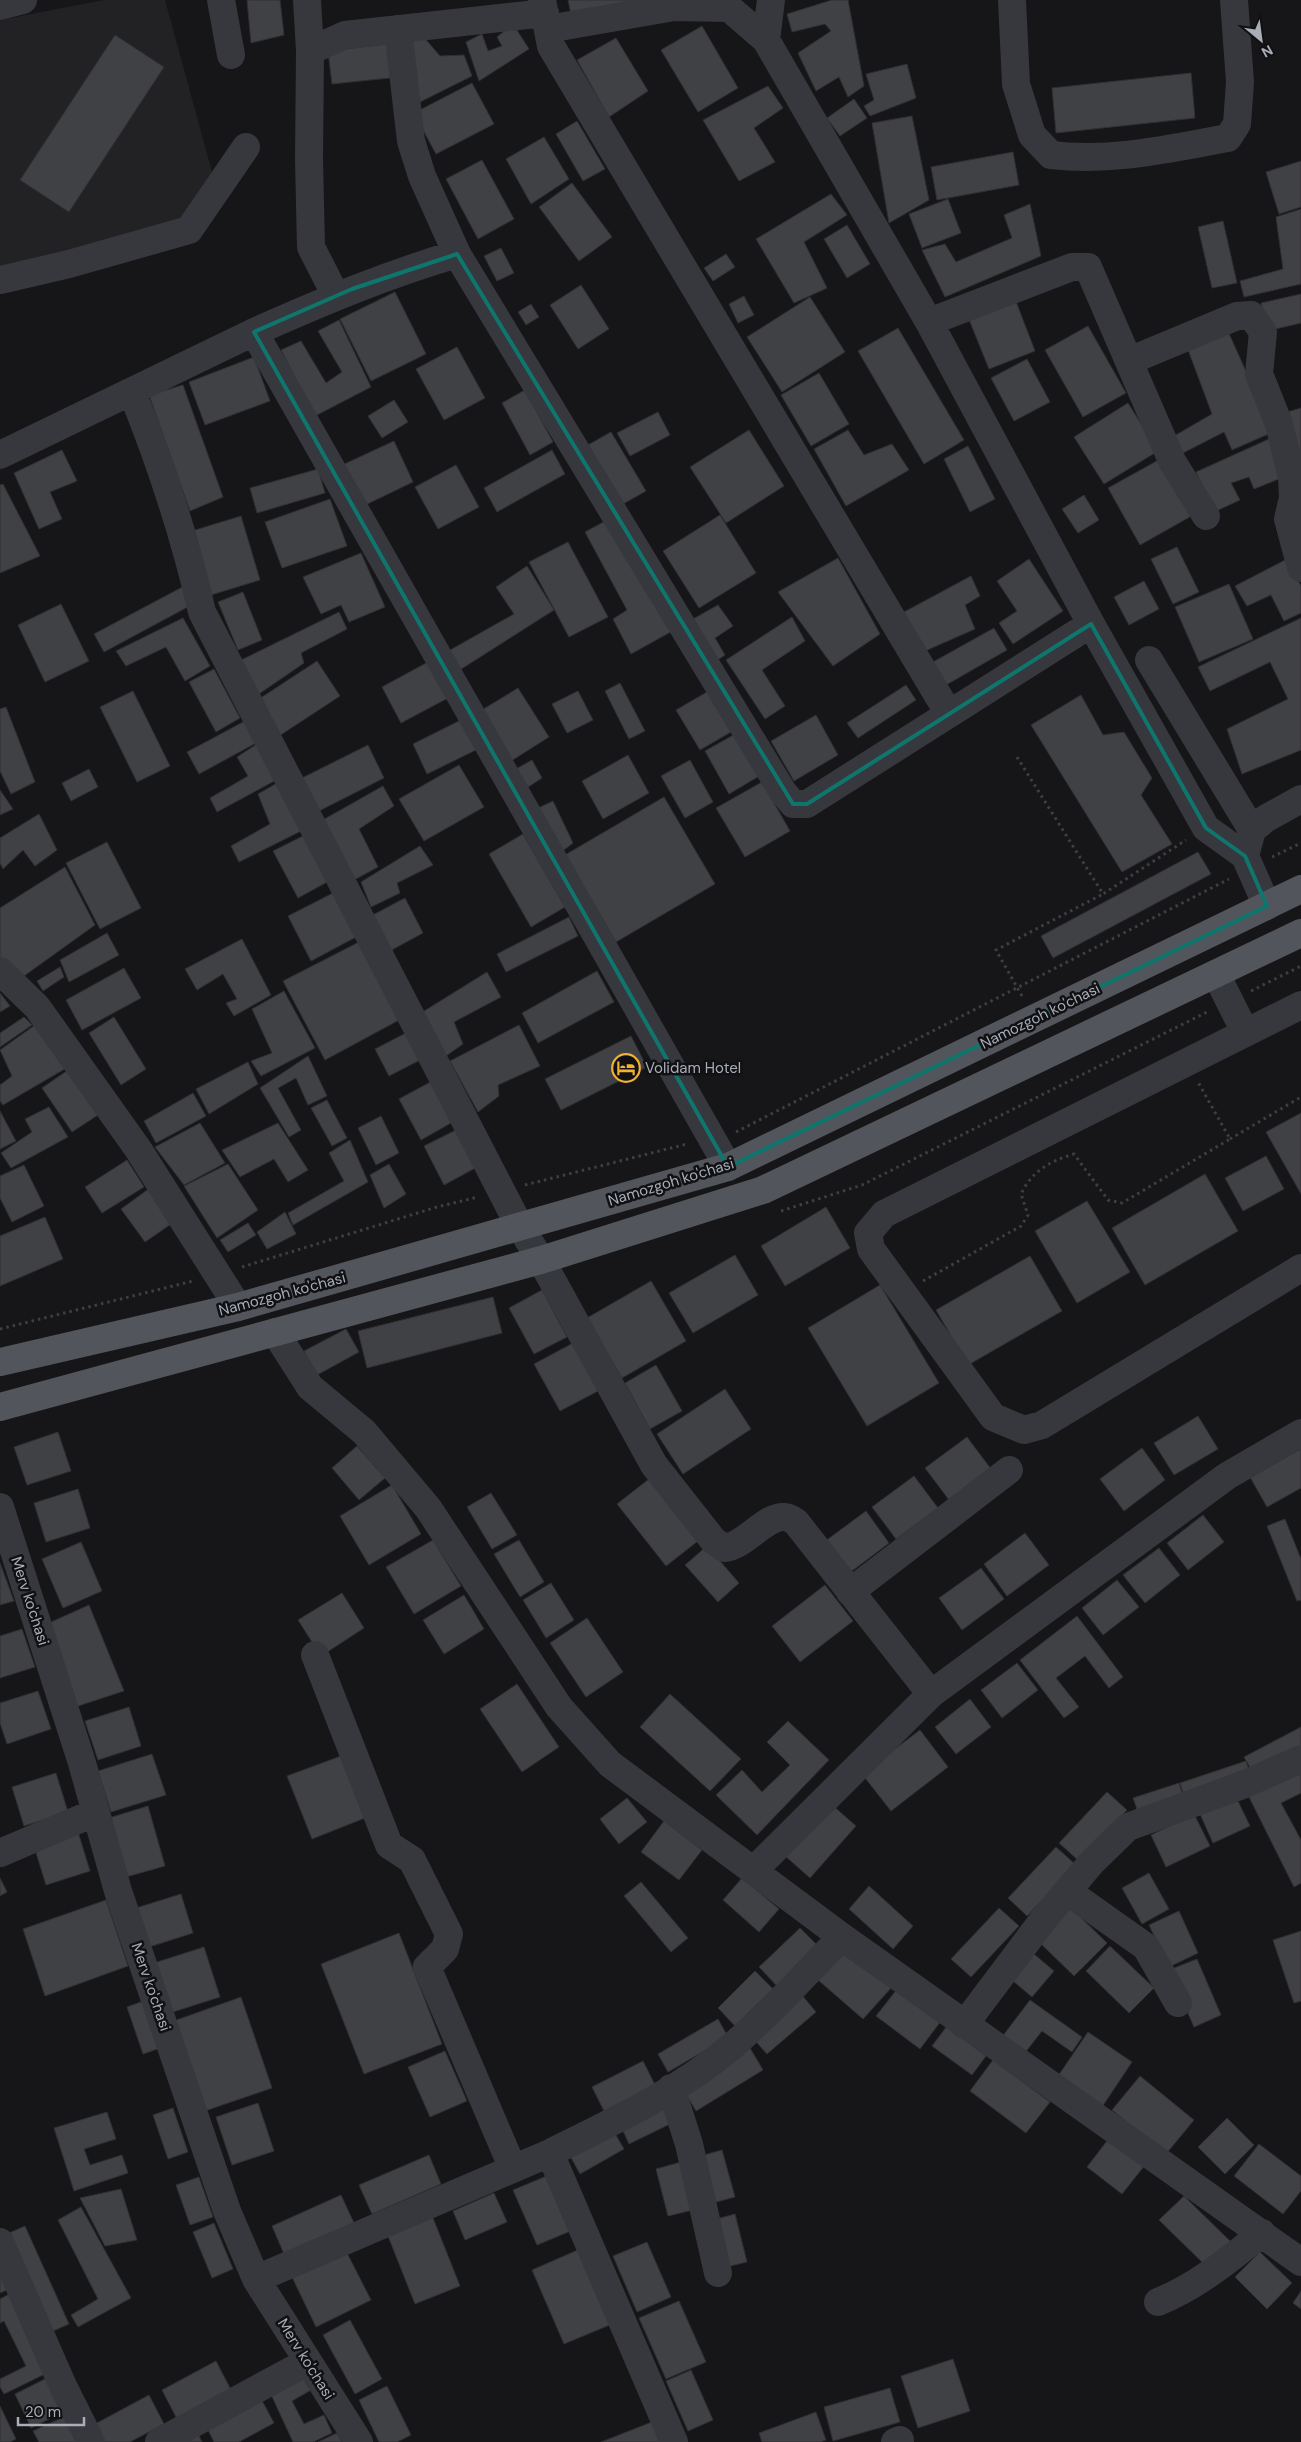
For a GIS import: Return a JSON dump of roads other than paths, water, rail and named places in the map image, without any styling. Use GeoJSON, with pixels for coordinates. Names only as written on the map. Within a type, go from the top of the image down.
{"type":"FeatureCollection","features":[{"type":"Feature","properties":{"kind":"main road","name":"Namozgoh ko'chasi"},"geometry":{"type":"LineString","coordinates":[[0,1362],[238,1307],[728,1167],[1301,890]]}},
{"type":"Feature","properties":{"kind":"main road"},"geometry":{"type":"LineString","coordinates":[[0,1407],[541,1260],[763,1190],[1301,933]]}},
{"type":"Feature","properties":{"kind":"street"},"geometry":{"type":"LineString","coordinates":[[0,6],[23,0]]}},
{"type":"Feature","properties":{"kind":"street"},"geometry":{"type":"LineString","coordinates":[[221,0],[231,55]]}},
{"type":"Feature","properties":{"kind":"street"},"geometry":{"type":"LineString","coordinates":[[307,0],[310,51],[309,160],[311,247],[336,296]]}},
{"type":"Feature","properties":{"kind":"street"},"geometry":{"type":"LineString","coordinates":[[766,40],[771,0]]}},
{"type":"Feature","properties":{"kind":"street"},"geometry":{"type":"LineString","coordinates":[[1012,0],[1016,84],[1032,135],[1051,156],[1085,159],[1130,156],[1228,138],[1237,124],[1240,82],[1234,0]]}},
{"type":"Feature","properties":{"kind":"street"},"geometry":{"type":"LineString","coordinates":[[310,51],[345,35],[545,14],[674,7],[728,8],[766,40],[929,322],[1092,624],[1206,828],[1248,862],[1267,906]]}},
{"type":"Feature","properties":{"kind":"street"},"geometry":{"type":"LineString","coordinates":[[545,14],[551,46],[949,714]]}},
{"type":"Feature","properties":{"kind":"street"},"geometry":{"type":"LineString","coordinates":[[398,29],[411,141],[422,176],[456,254],[778,783],[793,804],[807,804],[1092,624]]}},
{"type":"Feature","properties":{"kind":"street"},"geometry":{"type":"LineString","coordinates":[[0,280],[69,264],[189,230],[246,147]]}},
{"type":"Feature","properties":{"kind":"street"},"geometry":{"type":"LineString","coordinates":[[0,455],[254,332],[399,271],[456,254]]}},
{"type":"Feature","properties":{"kind":"street"},"geometry":{"type":"LineString","coordinates":[[929,322],[1072,267],[1088,267],[1172,461],[1206,516]]}},
{"type":"Feature","properties":{"kind":"street"},"geometry":{"type":"LineString","coordinates":[[1130,361],[1237,316],[1251,315],[1263,332],[1259,374],[1279,424],[1292,477],[1292,498],[1288,519],[1301,568]]}},
{"type":"Feature","properties":{"kind":"street"},"geometry":{"type":"LineString","coordinates":[[254,332],[728,1167]]}},
{"type":"Feature","properties":{"kind":"street"},"geometry":{"type":"LineString","coordinates":[[132,392],[155,451],[190,559],[202,612],[520,1227],[541,1260],[654,1464],[714,1540],[724,1548],[735,1547],[771,1521],[784,1517],[796,1522],[931,1694]]}},
{"type":"Feature","properties":{"kind":"street"},"geometry":{"type":"LineString","coordinates":[[1149,660],[1252,830],[1248,862]]}},
{"type":"Feature","properties":{"kind":"street"},"geometry":{"type":"LineString","coordinates":[[1252,830],[1265,819],[1301,799]]}},
{"type":"Feature","properties":{"kind":"street"},"geometry":{"type":"LineString","coordinates":[[0,971],[37,1007],[138,1149],[238,1307]]}},
{"type":"Feature","properties":{"kind":"street"},"geometry":{"type":"LineString","coordinates":[[1216,974],[1245,1032]]}},
{"type":"Feature","properties":{"kind":"street"},"geometry":{"type":"LineString","coordinates":[[1301,1005],[884,1214],[868,1233],[871,1249],[993,1418],[1024,1430],[1042,1425],[1301,1268]]}},
{"type":"Feature","properties":{"kind":"street"},"geometry":{"type":"LineString","coordinates":[[276,1332],[310,1387],[364,1432],[428,1508],[559,1706],[610,1764],[842,1937],[964,2025],[1301,2262]]}},
{"type":"Feature","properties":{"kind":"street"},"geometry":{"type":"LineString","coordinates":[[754,1870],[931,1694],[1227,1476],[1301,1433]]}},
{"type":"Feature","properties":{"kind":"street"},"geometry":{"type":"LineString","coordinates":[[850,1592],[1009,1470]]}},
{"type":"Feature","properties":{"kind":"street","name":"Merv ko'chasi"},"geometry":{"type":"LineString","coordinates":[[0,1507],[96,1812],[118,1891],[227,2211],[256,2279],[359,2442]]}},
{"type":"Feature","properties":{"kind":"street"},"geometry":{"type":"LineString","coordinates":[[315,1655],[389,1845],[412,1860],[449,1934],[445,1949],[427,1967],[513,2169]]}},
{"type":"Feature","properties":{"kind":"street"},"geometry":{"type":"LineString","coordinates":[[964,2025],[1042,1920],[1110,1843],[1128,1827],[1245,1784],[1301,1759]]}},
{"type":"Feature","properties":{"kind":"street"},"geometry":{"type":"LineString","coordinates":[[0,1853],[96,1812]]}},
{"type":"Feature","properties":{"kind":"street"},"geometry":{"type":"LineString","coordinates":[[1067,1890],[1146,1947],[1178,2003]]}},
{"type":"Feature","properties":{"kind":"street"},"geometry":{"type":"LineString","coordinates":[[256,2279],[550,2153],[671,2088],[730,2048],[765,2016],[842,1937]]}},
{"type":"Feature","properties":{"kind":"street"},"geometry":{"type":"LineString","coordinates":[[671,2088],[689,2144],[718,2273]]}},
{"type":"Feature","properties":{"kind":"street"},"geometry":{"type":"LineString","coordinates":[[550,2153],[674,2442]]}},
{"type":"Feature","properties":{"kind":"street"},"geometry":{"type":"LineString","coordinates":[[1158,2302],[1181,2293],[1219,2268],[1262,2233]]}},
{"type":"Feature","properties":{"kind":"street"},"geometry":{"type":"LineString","coordinates":[[0,2242],[63,2386],[91,2442]]}},
{"type":"Feature","properties":{"kind":"street"},"geometry":{"type":"LineString","coordinates":[[158,2442],[307,2362]]}},
{"type":"Feature","properties":{"kind":"place","name":"Volidam Hotel"},"geometry":{"type":"Point","coordinates":[626,1068]}}]}
